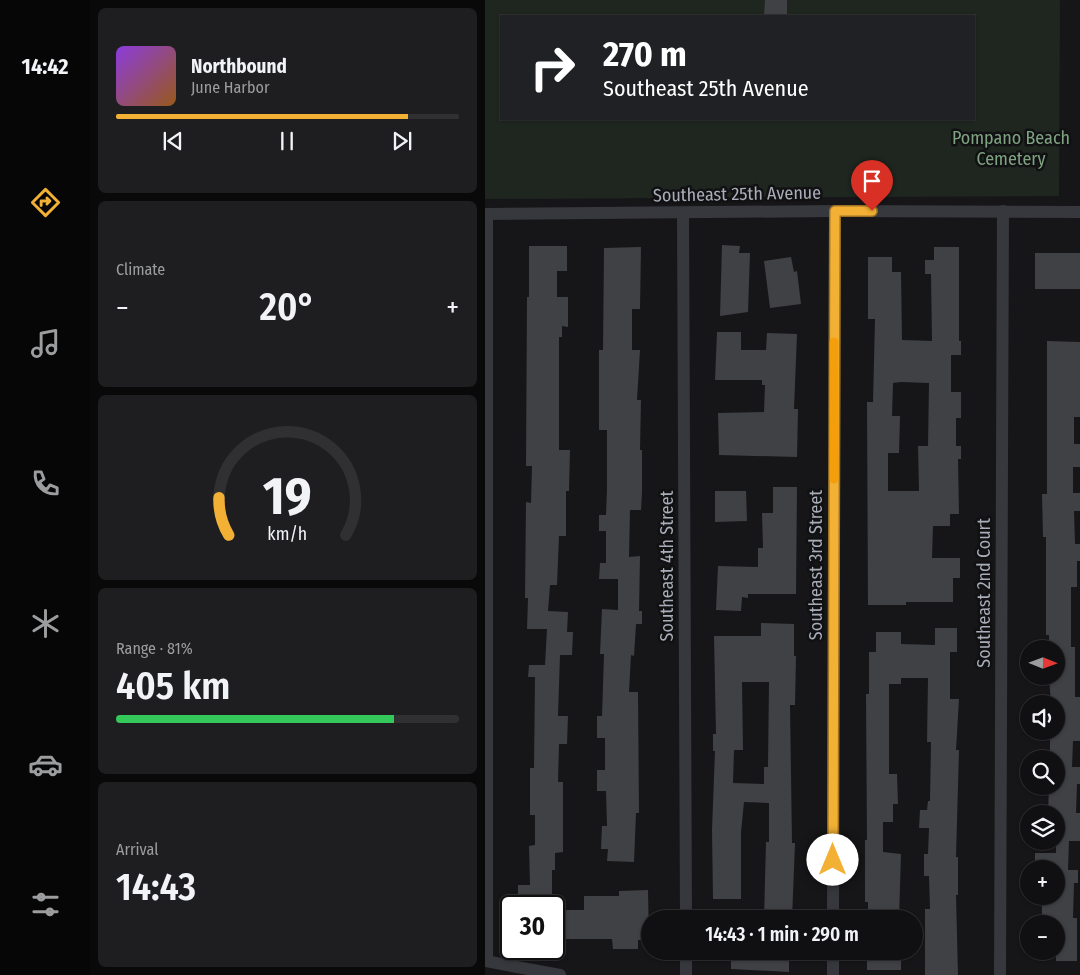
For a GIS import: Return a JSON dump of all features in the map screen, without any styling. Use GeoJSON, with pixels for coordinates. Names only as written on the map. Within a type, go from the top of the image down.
{"type":"FeatureCollection","features":[{"type":"Feature","properties":{"kind":"street","name":"Southeast 25th Avenue"},"geometry":{"type":"LineString","coordinates":[[486,214],[835,211],[1080,212]]}},
{"type":"Feature","properties":{"kind":"street","name":"Southeast 3rd Street"},"geometry":{"type":"LineString","coordinates":[[833,910],[835,211]]}},
{"type":"Feature","properties":{"kind":"street","name":"Southeast 2nd Court"},"geometry":{"type":"LineString","coordinates":[[1000,975],[1003,211]]}},
{"type":"Feature","properties":{"kind":"street","name":"Southeast 4th Street"},"geometry":{"type":"LineString","coordinates":[[683,212],[686,910]]}},
{"type":"Feature","properties":{"kind":"street"},"geometry":{"type":"LineString","coordinates":[[486,214],[486,961],[560,975]]}},
{"type":"Feature","properties":{"kind":"street"},"geometry":{"type":"LineString","coordinates":[[686,960],[686,975]]}},
{"type":"Feature","properties":{"kind":"street"},"geometry":{"type":"LineString","coordinates":[[833,960],[833,975]]}},
{"type":"Feature","properties":{"kind":"green space","name":"Pompano Beach Cemetery"},"geometry":{"type":"Polygon","coordinates":[[[485,0],[1060,0],[1059,196],[485,199],[485,0]]]}},
{"type":"Feature","properties":{"kind":"building"},"geometry":{"type":"Polygon","coordinates":[[[765,0],[787,0],[787,15],[764,15],[765,0]]]}},
{"type":"Feature","properties":{"kind":"building"},"geometry":{"type":"Polygon","coordinates":[[[722,245],[740,246],[739,253],[750,253],[748,312],[720,316],[722,245]]]}},
{"type":"Feature","properties":{"kind":"building"},"geometry":{"type":"Polygon","coordinates":[[[529,246],[567,246],[567,271],[557,271],[557,297],[568,297],[568,327],[562,326],[562,337],[559,337],[559,450],[570,450],[569,491],[566,491],[566,536],[559,536],[557,585],[550,585],[548,611],[568,612],[567,632],[573,632],[572,655],[560,655],[558,716],[568,716],[567,744],[559,744],[558,782],[563,782],[563,852],[555,853],[555,870],[552,870],[552,895],[518,895],[518,885],[530,885],[529,846],[535,845],[535,815],[530,815],[530,768],[534,768],[535,677],[528,677],[529,665],[545,665],[547,629],[527,629],[528,598],[525,598],[526,502],[531,503],[532,466],[526,466],[527,297],[529,297],[529,246]]]}},
{"type":"Feature","properties":{"kind":"building"},"geometry":{"type":"Polygon","coordinates":[[[641,247],[640,309],[632,309],[632,350],[640,350],[637,400],[641,400],[640,450],[642,450],[642,492],[641,510],[630,510],[629,557],[640,556],[639,611],[642,611],[642,624],[636,624],[634,656],[631,655],[629,692],[638,692],[639,813],[636,813],[634,862],[607,861],[608,849],[601,849],[602,826],[607,826],[606,791],[597,791],[597,770],[605,770],[605,738],[597,738],[597,716],[602,716],[604,654],[600,654],[602,609],[618,610],[618,579],[599,579],[600,563],[606,563],[606,531],[599,531],[599,515],[606,515],[607,430],[599,430],[599,350],[603,350],[604,248],[641,247]]]}},
{"type":"Feature","properties":{"kind":"building"},"geometry":{"type":"Polygon","coordinates":[[[934,247],[959,247],[959,341],[961,341],[961,355],[951,355],[951,392],[961,392],[961,418],[956,418],[956,446],[961,446],[961,459],[958,459],[959,514],[950,514],[950,526],[933,526],[932,558],[960,558],[960,578],[953,578],[953,602],[906,602],[906,605],[868,605],[867,402],[873,402],[875,319],[868,319],[868,257],[892,257],[892,272],[901,272],[902,340],[932,341],[931,274],[925,274],[925,260],[934,260],[934,247]],[[893,383],[892,416],[900,416],[899,453],[888,453],[888,491],[919,491],[918,446],[928,446],[929,383],[893,383]]]}},
{"type":"Feature","properties":{"kind":"building"},"geometry":{"type":"Polygon","coordinates":[[[1035,253],[1080,253],[1080,289],[1035,289],[1035,253]]]}},
{"type":"Feature","properties":{"kind":"building"},"geometry":{"type":"Polygon","coordinates":[[[791,257],[794,272],[797,271],[801,304],[770,308],[764,261],[791,257]]]}},
{"type":"Feature","properties":{"kind":"building"},"geometry":{"type":"Polygon","coordinates":[[[717,332],[741,332],[741,350],[766,350],[767,333],[797,334],[794,409],[798,409],[797,457],[719,455],[718,413],[764,412],[765,385],[762,385],[762,380],[715,380],[717,332]]]}},
{"type":"Feature","properties":{"kind":"building"},"geometry":{"type":"Polygon","coordinates":[[[1047,341],[1080,342],[1080,417],[1074,417],[1074,444],[1080,444],[1080,467],[1073,467],[1073,493],[1080,493],[1080,511],[1074,511],[1075,544],[1080,544],[1080,561],[1077,561],[1077,587],[1071,587],[1071,647],[1075,647],[1075,697],[1080,697],[1080,741],[1073,741],[1072,767],[1080,767],[1080,784],[1077,784],[1076,813],[1080,813],[1080,841],[1069,841],[1068,870],[1078,870],[1078,883],[1074,883],[1073,918],[1077,918],[1077,961],[1056,961],[1065,960],[1065,915],[1042,915],[1042,905],[1065,905],[1065,860],[1035,860],[1035,853],[1056,853],[1056,850],[1065,850],[1065,805],[1048,805],[1049,795],[1065,795],[1065,750],[1050,750],[1050,740],[1065,740],[1065,695],[1050,695],[1050,685],[1065,685],[1065,640],[1049,640],[1049,635],[1046,635],[1046,537],[1043,537],[1042,494],[1047,494],[1047,341]]]}},
{"type":"Feature","properties":{"kind":"building"},"geometry":{"type":"Polygon","coordinates":[[[773,487],[797,487],[796,594],[748,594],[748,598],[742,597],[741,611],[716,610],[718,566],[758,567],[758,548],[763,548],[762,513],[773,513],[773,487]]]}},
{"type":"Feature","properties":{"kind":"building"},"geometry":{"type":"Polygon","coordinates":[[[715,491],[746,491],[747,521],[715,522],[715,491]]]}},
{"type":"Feature","properties":{"kind":"building"},"geometry":{"type":"Polygon","coordinates":[[[761,623],[794,624],[794,656],[796,656],[795,705],[790,705],[792,843],[795,843],[792,910],[764,910],[766,842],[769,842],[769,803],[744,802],[741,832],[741,899],[713,899],[712,830],[715,751],[713,751],[713,734],[716,734],[714,636],[761,636],[761,623]],[[742,682],[743,750],[734,750],[733,783],[764,784],[764,767],[768,767],[769,682],[742,682]]]}},
{"type":"Feature","properties":{"kind":"building"},"geometry":{"type":"Polygon","coordinates":[[[935,628],[957,628],[957,652],[950,652],[950,699],[959,699],[956,750],[959,750],[956,857],[958,857],[958,895],[956,895],[958,975],[925,975],[925,909],[930,909],[929,876],[924,876],[924,854],[928,854],[929,828],[919,828],[920,810],[927,810],[928,801],[930,801],[931,742],[927,742],[928,678],[901,678],[901,684],[889,684],[889,774],[897,774],[898,804],[893,804],[893,822],[883,822],[883,852],[901,854],[899,910],[868,910],[868,902],[865,902],[865,840],[867,840],[866,694],[869,694],[869,652],[876,652],[876,632],[901,632],[901,644],[935,645],[935,628]]]}},
{"type":"Feature","properties":{"kind":"building"},"geometry":{"type":"Polygon","coordinates":[[[648,890],[648,910],[641,910],[641,940],[638,940],[638,949],[613,949],[612,939],[565,939],[565,910],[584,910],[584,896],[619,896],[619,891],[648,890]]]}},
{"type":"Feature","properties":{"kind":"building"},"geometry":{"type":"Polygon","coordinates":[[[731,960],[789,960],[789,972],[731,969],[731,960]]]}},
{"type":"Feature","properties":{"kind":"building"},"geometry":{"type":"Polygon","coordinates":[[[867,960],[901,960],[901,970],[867,970],[867,960]]]}},
{"type":"Feature","properties":{"kind":"slow traffic"},"geometry":{"type":"LineString","coordinates":[[834,342],[834,479]]}},
{"type":"Feature","properties":{"kind":"route"},"geometry":{"type":"LineString","coordinates":[[833,860],[835,211],[872,211]]}}]}
